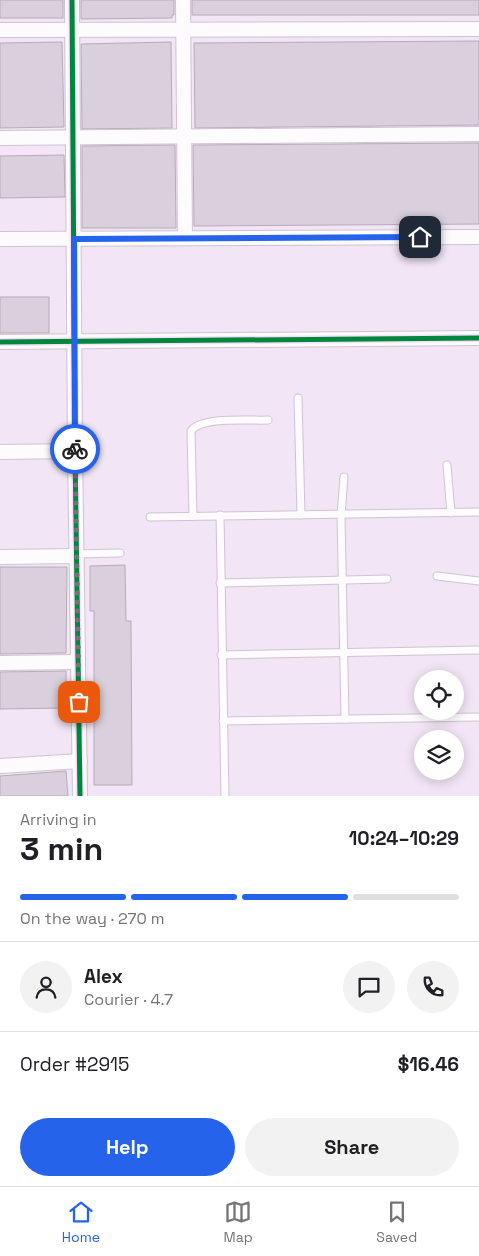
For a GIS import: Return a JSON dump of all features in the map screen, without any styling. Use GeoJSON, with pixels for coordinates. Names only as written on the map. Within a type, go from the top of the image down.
{"type":"FeatureCollection","features":[{"type":"Feature","properties":{"kind":"street"},"geometry":{"type":"LineString","coordinates":[[72,0],[76,555],[80,796]]}},
{"type":"Feature","properties":{"kind":"street"},"geometry":{"type":"LineString","coordinates":[[182,0],[185,238]]}},
{"type":"Feature","properties":{"kind":"street"},"geometry":{"type":"LineString","coordinates":[[0,30],[479,29]]}},
{"type":"Feature","properties":{"kind":"street"},"geometry":{"type":"LineString","coordinates":[[0,138],[479,134]]}},
{"type":"Feature","properties":{"kind":"street"},"geometry":{"type":"LineString","coordinates":[[0,239],[479,237]]}},
{"type":"Feature","properties":{"kind":"street"},"geometry":{"type":"LineString","coordinates":[[0,342],[479,338]]}},
{"type":"Feature","properties":{"kind":"street"},"geometry":{"type":"LineString","coordinates":[[0,452],[75,451]]}},
{"type":"Feature","properties":{"kind":"street"},"geometry":{"type":"LineString","coordinates":[[0,557],[76,555]]}},
{"type":"Feature","properties":{"kind":"street"},"geometry":{"type":"LineString","coordinates":[[0,663],[78,662]]}},
{"type":"Feature","properties":{"kind":"street"},"geometry":{"type":"LineString","coordinates":[[0,766],[80,760]]}},
{"type":"Feature","properties":{"kind":"lane"},"geometry":{"type":"LineString","coordinates":[[298,398],[300,515]]}},
{"type":"Feature","properties":{"kind":"lane"},"geometry":{"type":"LineString","coordinates":[[193,516],[191,431],[206,422],[268,420]]}},
{"type":"Feature","properties":{"kind":"lane"},"geometry":{"type":"LineString","coordinates":[[447,465],[451,513]]}},
{"type":"Feature","properties":{"kind":"lane"},"geometry":{"type":"LineString","coordinates":[[344,477],[341,515],[345,719]]}},
{"type":"Feature","properties":{"kind":"lane"},"geometry":{"type":"LineString","coordinates":[[150,517],[479,512]]}},
{"type":"Feature","properties":{"kind":"lane"},"geometry":{"type":"LineString","coordinates":[[220,515],[225,796]]}},
{"type":"Feature","properties":{"kind":"lane"},"geometry":{"type":"LineString","coordinates":[[76,555],[120,554]]}},
{"type":"Feature","properties":{"kind":"lane"},"geometry":{"type":"LineString","coordinates":[[437,576],[479,581]]}},
{"type":"Feature","properties":{"kind":"lane"},"geometry":{"type":"LineString","coordinates":[[220,582],[387,579]]}},
{"type":"Feature","properties":{"kind":"lane"},"geometry":{"type":"LineString","coordinates":[[221,655],[479,650]]}},
{"type":"Feature","properties":{"kind":"lane"},"geometry":{"type":"LineString","coordinates":[[223,721],[479,717]]}},
{"type":"Feature","properties":{"kind":"building"},"geometry":{"type":"Polygon","coordinates":[[[0,0],[63,0],[63,18],[0,18],[0,0]]]}},
{"type":"Feature","properties":{"kind":"building"},"geometry":{"type":"Polygon","coordinates":[[[81,0],[174,0],[174,15],[172,15],[172,18],[81,19],[81,0]]]}},
{"type":"Feature","properties":{"kind":"building"},"geometry":{"type":"Polygon","coordinates":[[[192,0],[479,0],[479,15],[192,15],[192,0]]]}},
{"type":"Feature","properties":{"kind":"building"},"geometry":{"type":"Polygon","coordinates":[[[479,41],[479,125],[195,128],[194,43],[479,41]]]}},
{"type":"Feature","properties":{"kind":"building"},"geometry":{"type":"Polygon","coordinates":[[[62,42],[64,127],[0,128],[0,43],[62,42]]]}},
{"type":"Feature","properties":{"kind":"building"},"geometry":{"type":"Polygon","coordinates":[[[171,42],[172,128],[82,129],[81,44],[171,42]]]}},
{"type":"Feature","properties":{"kind":"building"},"geometry":{"type":"Polygon","coordinates":[[[479,143],[479,224],[194,226],[193,145],[479,143]]]}},
{"type":"Feature","properties":{"kind":"building"},"geometry":{"type":"Polygon","coordinates":[[[175,145],[176,228],[82,228],[82,146],[175,145]]]}},
{"type":"Feature","properties":{"kind":"building"},"geometry":{"type":"Polygon","coordinates":[[[64,155],[65,197],[0,198],[0,156],[64,155]]]}},
{"type":"Feature","properties":{"kind":"building"},"geometry":{"type":"Polygon","coordinates":[[[0,297],[49,297],[49,333],[0,333],[0,297]]]}},
{"type":"Feature","properties":{"kind":"building"},"geometry":{"type":"Polygon","coordinates":[[[125,565],[126,621],[131,621],[132,785],[94,785],[94,611],[90,611],[90,566],[125,565]]]}},
{"type":"Feature","properties":{"kind":"building"},"geometry":{"type":"Polygon","coordinates":[[[0,567],[67,567],[66,653],[0,654],[0,567]]]}},
{"type":"Feature","properties":{"kind":"building"},"geometry":{"type":"Polygon","coordinates":[[[66,671],[66,708],[0,709],[0,672],[66,671]]]}},
{"type":"Feature","properties":{"kind":"building"},"geometry":{"type":"Polygon","coordinates":[[[66,771],[68,796],[0,796],[0,776],[66,771]]]}},
{"type":"Feature","properties":{"kind":"cycle path"},"geometry":{"type":"LineString","coordinates":[[72,0],[75,451],[80,796]]}},
{"type":"Feature","properties":{"kind":"cycle path"},"geometry":{"type":"LineString","coordinates":[[0,342],[479,338]]}},
{"type":"Feature","properties":{"kind":"way so far"},"geometry":{"type":"LineString","coordinates":[[75,449],[79,702]]}},
{"type":"Feature","properties":{"kind":"route"},"geometry":{"type":"LineString","coordinates":[[75,449],[74,239],[420,237]]}}]}
